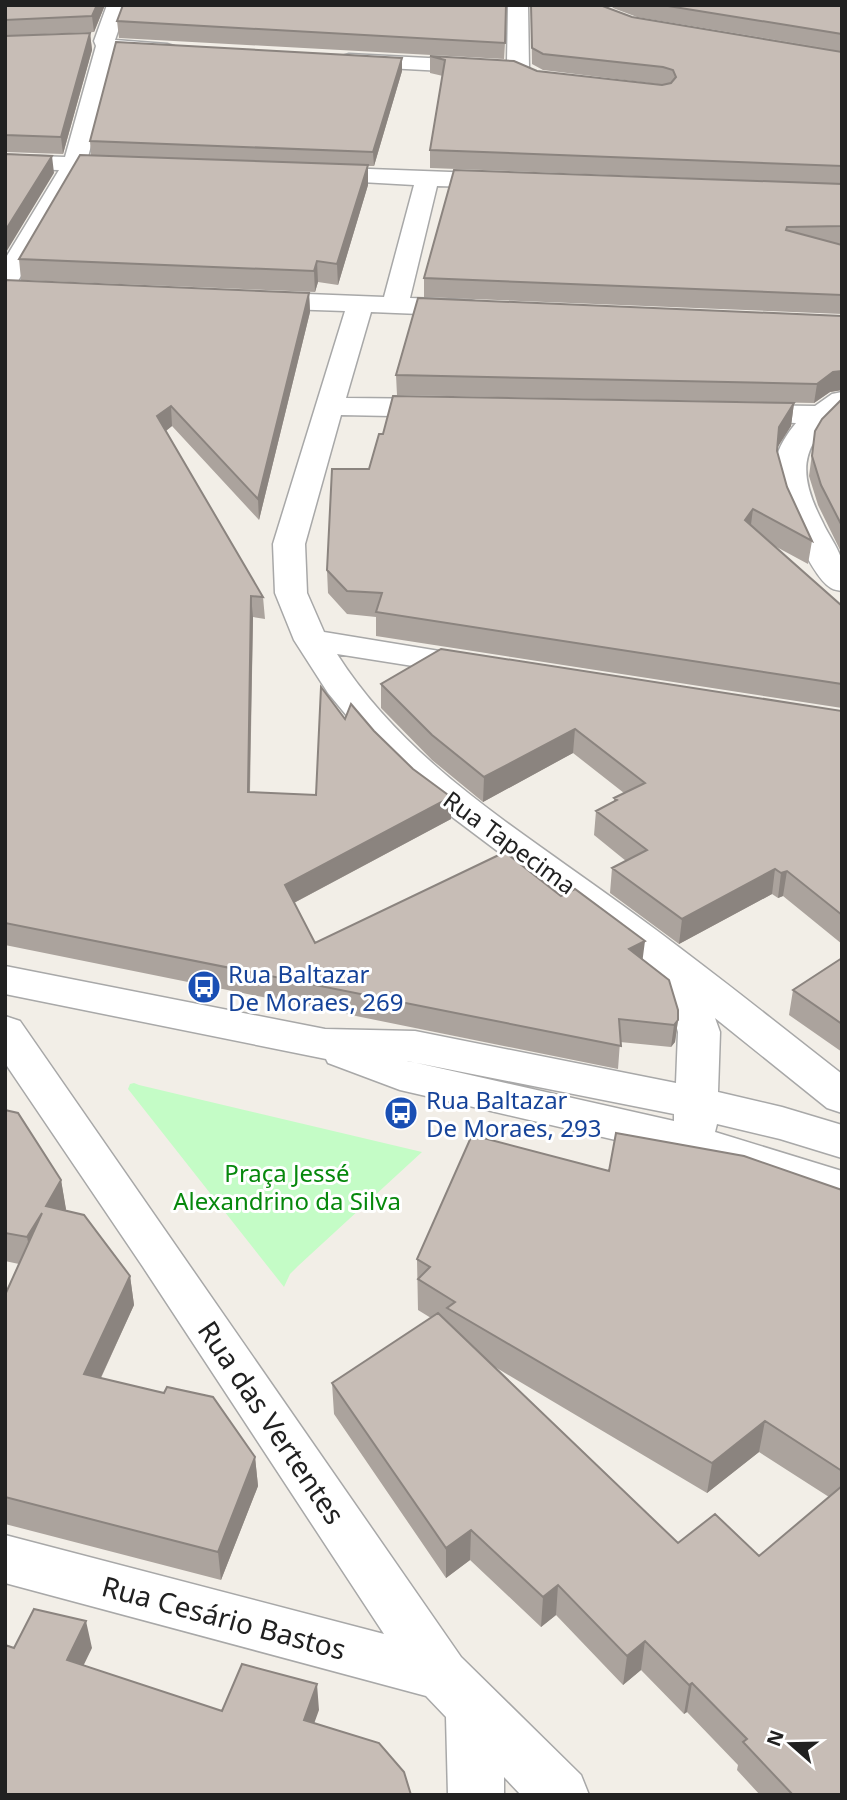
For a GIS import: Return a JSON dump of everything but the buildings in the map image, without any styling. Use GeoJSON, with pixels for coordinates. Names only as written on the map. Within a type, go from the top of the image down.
{"type":"FeatureCollection","features":[{"type":"Feature","properties":{"kind":"street"},"geometry":{"type":"LineString","coordinates":[[5,281],[75,163],[117,5]]}},
{"type":"Feature","properties":{"kind":"street"},"geometry":{"type":"LineString","coordinates":[[326,58],[527,74],[518,5]]}},
{"type":"Feature","properties":{"kind":"street"},"geometry":{"type":"LineString","coordinates":[[79,42],[188,51]]}},
{"type":"Feature","properties":{"kind":"street"},"geometry":{"type":"LineString","coordinates":[[5,162],[144,166]]}},
{"type":"Feature","properties":{"kind":"street"},"geometry":{"type":"LineString","coordinates":[[297,173],[533,182]]}},
{"type":"Feature","properties":{"kind":"street"},"geometry":{"type":"LineString","coordinates":[[395,305],[427,179]]}},
{"type":"Feature","properties":{"kind":"street"},"geometry":{"type":"LineString","coordinates":[[5,289],[33,290]]}},
{"type":"Feature","properties":{"kind":"street"},"geometry":{"type":"LineString","coordinates":[[237,299],[488,309]]}},
{"type":"Feature","properties":{"kind":"street","name":"Rua Tapecima"},"geometry":{"type":"LineString","coordinates":[[360,304],[289,544],[291,593],[312,640],[340,686],[388,743],[428,782],[650,945],[842,1097]]}},
{"type":"Feature","properties":{"kind":"street"},"geometry":{"type":"LineString","coordinates":[[842,400],[816,415],[792,447],[788,479],[831,569],[842,581]]}},
{"type":"Feature","properties":{"kind":"street"},"geometry":{"type":"LineString","coordinates":[[331,406],[464,408]]}},
{"type":"Feature","properties":{"kind":"street"},"geometry":{"type":"LineString","coordinates":[[721,413],[816,415]]}},
{"type":"Feature","properties":{"kind":"street"},"geometry":{"type":"LineString","coordinates":[[312,640],[501,669]]}},
{"type":"Feature","properties":{"kind":"street","name":"Rua Tapecima"},"geometry":{"type":"LineString","coordinates":[[650,945],[686,992],[699,1032],[695,1122]]}},
{"type":"Feature","properties":{"kind":"street"},"geometry":{"type":"LineString","coordinates":[[5,980],[325,1044],[411,1078],[695,1122],[782,1123],[842,1142]]}},
{"type":"Feature","properties":{"kind":"street","name":"Rua das Vertentes"},"geometry":{"type":"LineString","coordinates":[[5,1031],[458,1691],[561,1795]]}},
{"type":"Feature","properties":{"kind":"street"},"geometry":{"type":"LineString","coordinates":[[695,1122],[842,1188]]}},
{"type":"Feature","properties":{"kind":"street","name":"Rua Cesário Bastos"},"geometry":{"type":"LineString","coordinates":[[5,1559],[458,1691]]}},
{"type":"Feature","properties":{"kind":"street"},"geometry":{"type":"LineString","coordinates":[[458,1691],[475,1795]]}},
{"type":"Feature","properties":{"kind":"green space","name":"Praça Jessé Alexandrino da Silva"},"geometry":{"type":"Polygon","coordinates":[[[130,1084],[422,1152],[298,1266],[290,1274],[284,1287],[128,1089],[130,1084]]]}},
{"type":"Feature","properties":{"kind":"place","name":"Rua Baltazar De Moraes, 269"},"geometry":{"type":"Point","coordinates":[204,987]}},
{"type":"Feature","properties":{"kind":"place","name":"Rua Baltazar De Moraes, 293"},"geometry":{"type":"Point","coordinates":[401,1113]}}]}
